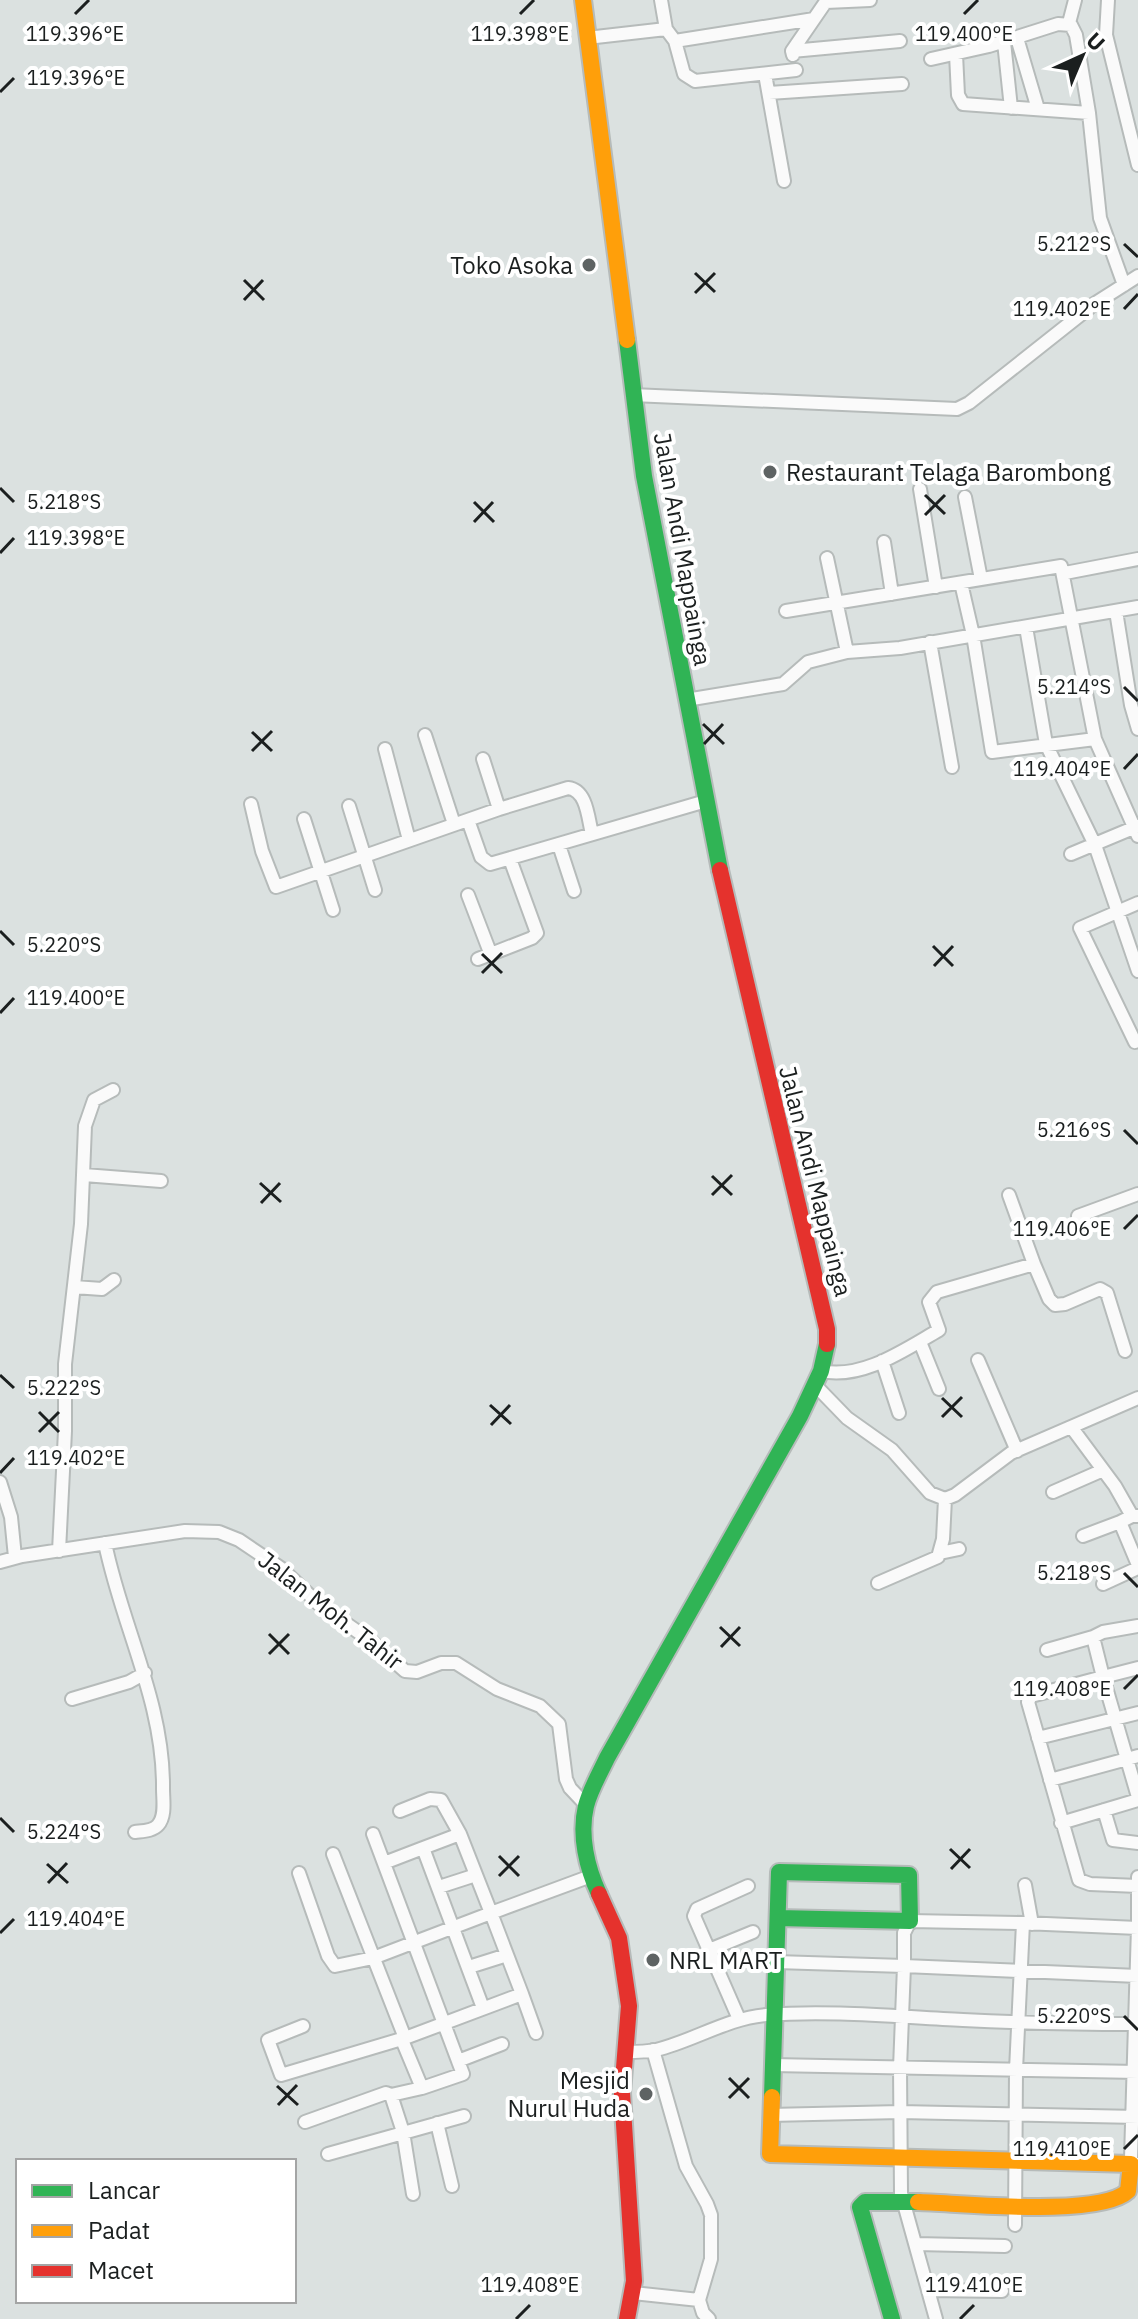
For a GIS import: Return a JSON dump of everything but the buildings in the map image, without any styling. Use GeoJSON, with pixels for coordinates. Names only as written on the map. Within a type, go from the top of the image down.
{"type":"FeatureCollection","features":[{"type":"Feature","properties":{"kind":"main road","name":"Jalan Andi Mappainga"},"geometry":{"type":"LineString","coordinates":[[583,0],[644,476],[706,801],[751,1012],[824,1312],[827,1347],[818,1378],[791,1432],[607,1758],[586,1805],[583,1835],[591,1876],[622,1952],[630,2016],[622,2093],[633,2293],[627,2319]]}},
{"type":"Feature","properties":{"kind":"main road"},"geometry":{"type":"LineString","coordinates":[[778,1918],[910,1921],[909,1875],[779,1872],[770,2154],[1135,2164],[1128,2192],[1109,2203],[1016,2205],[870,2201],[860,2207],[892,2319]]}},
{"type":"Feature","properties":{"kind":"street"},"geometry":{"type":"LineString","coordinates":[[661,0],[666,29],[675,41],[688,79],[695,81],[796,70]]}},
{"type":"Feature","properties":{"kind":"street"},"geometry":{"type":"LineString","coordinates":[[798,90],[792,51],[826,1],[870,0]]}},
{"type":"Feature","properties":{"kind":"street"},"geometry":{"type":"LineString","coordinates":[[1075,0],[1069,23],[1076,35],[1089,113],[1100,218],[1124,285]]}},
{"type":"Feature","properties":{"kind":"street"},"geometry":{"type":"LineString","coordinates":[[1108,0],[1106,35],[1137,157]]}},
{"type":"Feature","properties":{"kind":"street"},"geometry":{"type":"LineString","coordinates":[[675,41],[814,19]]}},
{"type":"Feature","properties":{"kind":"street"},"geometry":{"type":"LineString","coordinates":[[931,59],[1069,23]]}},
{"type":"Feature","properties":{"kind":"street"},"geometry":{"type":"LineString","coordinates":[[587,38],[666,29]]}},
{"type":"Feature","properties":{"kind":"street"},"geometry":{"type":"LineString","coordinates":[[1011,40],[1011,108]]}},
{"type":"Feature","properties":{"kind":"street"},"geometry":{"type":"LineString","coordinates":[[1011,40],[1038,109]]}},
{"type":"Feature","properties":{"kind":"street"},"geometry":{"type":"LineString","coordinates":[[792,51],[900,41]]}},
{"type":"Feature","properties":{"kind":"street"},"geometry":{"type":"LineString","coordinates":[[956,54],[960,101],[966,105],[1089,113]]}},
{"type":"Feature","properties":{"kind":"street"},"geometry":{"type":"LineString","coordinates":[[765,74],[784,181]]}},
{"type":"Feature","properties":{"kind":"street"},"geometry":{"type":"LineString","coordinates":[[769,93],[902,84]]}},
{"type":"Feature","properties":{"kind":"street"},"geometry":{"type":"LineString","coordinates":[[632,395],[852,407],[957,409],[969,403],[1094,304],[1138,276]]}},
{"type":"Feature","properties":{"kind":"street"},"geometry":{"type":"LineString","coordinates":[[920,489],[936,587]]}},
{"type":"Feature","properties":{"kind":"street"},"geometry":{"type":"LineString","coordinates":[[965,497],[981,579]]}},
{"type":"Feature","properties":{"kind":"street"},"geometry":{"type":"LineString","coordinates":[[884,542],[892,594]]}},
{"type":"Feature","properties":{"kind":"street"},"geometry":{"type":"LineString","coordinates":[[827,558],[847,652]]}},
{"type":"Feature","properties":{"kind":"street"},"geometry":{"type":"LineString","coordinates":[[1065,573],[1138,559]]}},
{"type":"Feature","properties":{"kind":"street"},"geometry":{"type":"LineString","coordinates":[[786,611],[1061,566],[1065,573],[1095,739],[1137,829],[1071,854]]}},
{"type":"Feature","properties":{"kind":"street"},"geometry":{"type":"LineString","coordinates":[[961,583],[994,753],[1095,739]]}},
{"type":"Feature","properties":{"kind":"street"},"geometry":{"type":"LineString","coordinates":[[686,700],[783,684],[808,662],[847,652],[930,642],[1138,607]]}},
{"type":"Feature","properties":{"kind":"street"},"geometry":{"type":"LineString","coordinates":[[1116,611],[1138,729]]}},
{"type":"Feature","properties":{"kind":"street"},"geometry":{"type":"LineString","coordinates":[[1026,627],[1046,744],[1095,845],[1138,971]]}},
{"type":"Feature","properties":{"kind":"street"},"geometry":{"type":"LineString","coordinates":[[930,642],[952,767]]}},
{"type":"Feature","properties":{"kind":"street"},"geometry":{"type":"LineString","coordinates":[[425,735],[454,824]]}},
{"type":"Feature","properties":{"kind":"street"},"geometry":{"type":"LineString","coordinates":[[385,749],[409,840]]}},
{"type":"Feature","properties":{"kind":"street"},"geometry":{"type":"LineString","coordinates":[[483,759],[499,809]]}},
{"type":"Feature","properties":{"kind":"street"},"geometry":{"type":"LineString","coordinates":[[251,804],[262,851],[276,887],[499,809],[574,788],[581,793],[592,834]]}},
{"type":"Feature","properties":{"kind":"street"},"geometry":{"type":"LineString","coordinates":[[468,820],[483,860],[490,864],[706,801]]}},
{"type":"Feature","properties":{"kind":"street"},"geometry":{"type":"LineString","coordinates":[[349,806],[375,890]]}},
{"type":"Feature","properties":{"kind":"street"},"geometry":{"type":"LineString","coordinates":[[304,819],[333,910]]}},
{"type":"Feature","properties":{"kind":"street"},"geometry":{"type":"LineString","coordinates":[[559,845],[574,891]]}},
{"type":"Feature","properties":{"kind":"street"},"geometry":{"type":"LineString","coordinates":[[468,895],[484,957],[532,938],[537,933],[510,859]]}},
{"type":"Feature","properties":{"kind":"street"},"geometry":{"type":"LineString","coordinates":[[1138,903],[1080,928],[1135,1042],[1138,1041]]}},
{"type":"Feature","properties":{"kind":"street"},"geometry":{"type":"LineString","coordinates":[[59,1551],[65,1364],[84,1175],[85,1126],[94,1100],[113,1090]]}},
{"type":"Feature","properties":{"kind":"street"},"geometry":{"type":"LineString","coordinates":[[84,1175],[161,1181]]}},
{"type":"Feature","properties":{"kind":"street"},"geometry":{"type":"LineString","coordinates":[[1078,1216],[1138,1194]]}},
{"type":"Feature","properties":{"kind":"street"},"geometry":{"type":"LineString","coordinates":[[1009,1195],[1049,1299],[1055,1305],[1065,1304],[1100,1289],[1107,1293],[1125,1351]]}},
{"type":"Feature","properties":{"kind":"street"},"geometry":{"type":"LineString","coordinates":[[1034,1264],[934,1293],[929,1302],[939,1330],[882,1361],[818,1378],[847,1418],[887,1445],[930,1493],[945,1499],[1017,1451],[1138,1398]]}},
{"type":"Feature","properties":{"kind":"street"},"geometry":{"type":"LineString","coordinates":[[74,1287],[102,1289],[114,1280]]}},
{"type":"Feature","properties":{"kind":"street"},"geometry":{"type":"LineString","coordinates":[[920,1342],[939,1389]]}},
{"type":"Feature","properties":{"kind":"street"},"geometry":{"type":"LineString","coordinates":[[978,1360],[1017,1451]]}},
{"type":"Feature","properties":{"kind":"street"},"geometry":{"type":"LineString","coordinates":[[882,1361],[899,1413]]}},
{"type":"Feature","properties":{"kind":"street"},"geometry":{"type":"LineString","coordinates":[[1072,1428],[1119,1493],[1130,1518],[1138,1567],[1103,1584]]}},
{"type":"Feature","properties":{"kind":"street"},"geometry":{"type":"LineString","coordinates":[[1053,1492],[1101,1471]]}},
{"type":"Feature","properties":{"kind":"street"},"geometry":{"type":"LineString","coordinates":[[0,1482],[11,1517],[15,1557]]}},
{"type":"Feature","properties":{"kind":"street"},"geometry":{"type":"LineString","coordinates":[[878,1583],[936,1560],[940,1553],[945,1499]]}},
{"type":"Feature","properties":{"kind":"street"},"geometry":{"type":"LineString","coordinates":[[1083,1536],[1130,1518]]}},
{"type":"Feature","properties":{"kind":"street","name":"Jalan Moh. Tahir"},"geometry":{"type":"LineString","coordinates":[[0,1562],[15,1557],[204,1530],[239,1540],[282,1569],[321,1606],[371,1641],[405,1671],[417,1672],[441,1663],[456,1663],[497,1689],[534,1702],[549,1712],[559,1724],[566,1779],[586,1805]]}},
{"type":"Feature","properties":{"kind":"street"},"geometry":{"type":"LineString","coordinates":[[105,1543],[122,1608],[145,1673],[163,1749],[163,1808],[157,1826],[135,1832]]}},
{"type":"Feature","properties":{"kind":"street"},"geometry":{"type":"LineString","coordinates":[[940,1553],[959,1549]]}},
{"type":"Feature","properties":{"kind":"street"},"geometry":{"type":"LineString","coordinates":[[1047,1650],[1103,1632],[1138,1626]]}},
{"type":"Feature","properties":{"kind":"street"},"geometry":{"type":"LineString","coordinates":[[1061,1823],[1138,1798],[1131,1757],[1114,1720],[1093,1637]]}},
{"type":"Feature","properties":{"kind":"street"},"geometry":{"type":"LineString","coordinates":[[1138,1668],[1031,1696],[1028,1702],[1079,1880],[1090,1884],[1138,1886]]}},
{"type":"Feature","properties":{"kind":"street"},"geometry":{"type":"LineString","coordinates":[[72,1699],[129,1682],[145,1673]]}},
{"type":"Feature","properties":{"kind":"street"},"geometry":{"type":"LineString","coordinates":[[1038,1738],[1138,1713]]}},
{"type":"Feature","properties":{"kind":"street"},"geometry":{"type":"LineString","coordinates":[[1050,1780],[1131,1757]]}},
{"type":"Feature","properties":{"kind":"street"},"geometry":{"type":"LineString","coordinates":[[400,1811],[430,1799],[441,1800],[460,1834],[536,2033]]}},
{"type":"Feature","properties":{"kind":"street"},"geometry":{"type":"LineString","coordinates":[[1104,1810],[1113,1840],[1138,1843]]}},
{"type":"Feature","properties":{"kind":"street"},"geometry":{"type":"LineString","coordinates":[[305,2122],[386,2093],[391,2095],[422,2088],[463,2074],[373,1834]]}},
{"type":"Feature","properties":{"kind":"street"},"geometry":{"type":"LineString","coordinates":[[384,1863],[460,1834]]}},
{"type":"Feature","properties":{"kind":"street"},"geometry":{"type":"LineString","coordinates":[[423,1848],[483,2008]]}},
{"type":"Feature","properties":{"kind":"street"},"geometry":{"type":"LineString","coordinates":[[333,1854],[422,2088]]}},
{"type":"Feature","properties":{"kind":"street"},"geometry":{"type":"LineString","coordinates":[[299,1873],[335,1966],[373,1958],[591,1876]]}},
{"type":"Feature","properties":{"kind":"street"},"geometry":{"type":"LineString","coordinates":[[439,1887],[476,1875]]}},
{"type":"Feature","properties":{"kind":"street"},"geometry":{"type":"LineString","coordinates":[[1135,2164],[1138,1877]]}},
{"type":"Feature","properties":{"kind":"street"},"geometry":{"type":"LineString","coordinates":[[1015,2225],[1016,2070],[1020,1970],[1027,1923],[1025,1885]]}},
{"type":"Feature","properties":{"kind":"street"},"geometry":{"type":"LineString","coordinates":[[739,2019],[694,1916],[695,1911],[748,1886]]}},
{"type":"Feature","properties":{"kind":"street"},"geometry":{"type":"LineString","coordinates":[[936,2319],[903,2202],[899,2156],[904,1933],[910,1921],[1138,1928]]}},
{"type":"Feature","properties":{"kind":"street"},"geometry":{"type":"LineString","coordinates":[[709,1950],[753,1932]]}},
{"type":"Feature","properties":{"kind":"street"},"geometry":{"type":"LineString","coordinates":[[469,1967],[507,1955]]}},
{"type":"Feature","properties":{"kind":"street"},"geometry":{"type":"LineString","coordinates":[[776,1962],[1136,1976]]}},
{"type":"Feature","properties":{"kind":"street"},"geometry":{"type":"LineString","coordinates":[[303,2026],[268,2040],[281,2075],[403,2039],[522,1994]]}},
{"type":"Feature","properties":{"kind":"street"},"geometry":{"type":"LineString","coordinates":[[625,2052],[653,2050],[739,2019],[775,2014],[1136,2024]]}},
{"type":"Feature","properties":{"kind":"street"},"geometry":{"type":"LineString","coordinates":[[458,2061],[502,2044]]}},
{"type":"Feature","properties":{"kind":"street"},"geometry":{"type":"LineString","coordinates":[[653,2050],[686,2166],[711,2215],[711,2259],[699,2300],[703,2313],[709,2319]]}},
{"type":"Feature","properties":{"kind":"street"},"geometry":{"type":"LineString","coordinates":[[772,2065],[1136,2072]]}},
{"type":"Feature","properties":{"kind":"street"},"geometry":{"type":"LineString","coordinates":[[391,2095],[403,2132],[413,2194]]}},
{"type":"Feature","properties":{"kind":"street"},"geometry":{"type":"LineString","coordinates":[[770,2115],[900,2112],[1136,2117]]}},
{"type":"Feature","properties":{"kind":"street"},"geometry":{"type":"LineString","coordinates":[[328,2154],[464,2116]]}},
{"type":"Feature","properties":{"kind":"street"},"geometry":{"type":"LineString","coordinates":[[437,2123],[452,2186]]}},
{"type":"Feature","properties":{"kind":"street"},"geometry":{"type":"LineString","coordinates":[[916,2244],[1005,2246]]}},
{"type":"Feature","properties":{"kind":"street"},"geometry":{"type":"LineString","coordinates":[[928,2290],[1002,2291]]}},
{"type":"Feature","properties":{"kind":"street"},"geometry":{"type":"LineString","coordinates":[[633,2293],[699,2300]]}},
{"type":"Feature","properties":{"kind":"traffic: fast"},"geometry":{"type":"LineString","coordinates":[[627,340],[644,476],[720,870]]}},
{"type":"Feature","properties":{"kind":"traffic: fast"},"geometry":{"type":"LineString","coordinates":[[599,1894],[584,1840],[584,1817],[590,1794],[607,1758],[800,1416],[821,1371],[827,1344]]}},
{"type":"Feature","properties":{"kind":"traffic: fast"},"geometry":{"type":"LineString","coordinates":[[772,2097],[779,1872],[909,1875],[910,1921],[778,1918]]}},
{"type":"Feature","properties":{"kind":"traffic: fast"},"geometry":{"type":"LineString","coordinates":[[892,2319],[860,2207],[865,2202],[918,2202]]}},
{"type":"Feature","properties":{"kind":"traffic: slow"},"geometry":{"type":"LineString","coordinates":[[583,0],[627,340]]}},
{"type":"Feature","properties":{"kind":"traffic: slow"},"geometry":{"type":"LineString","coordinates":[[772,2097],[770,2154],[1131,2164],[1128,2191],[1112,2199],[1089,2204],[1028,2207],[918,2202]]}},
{"type":"Feature","properties":{"kind":"traffic: jam"},"geometry":{"type":"LineString","coordinates":[[720,870],[827,1329],[827,1344]]}},
{"type":"Feature","properties":{"kind":"traffic: jam"},"geometry":{"type":"LineString","coordinates":[[599,1894],[619,1938],[629,2006],[622,2093],[634,2281],[627,2319]]}},
{"type":"Feature","properties":{"kind":"place","name":"Toko Asoka"},"geometry":{"type":"Point","coordinates":[589,265]}},
{"type":"Feature","properties":{"kind":"place","name":"Restaurant Telaga Barombong"},"geometry":{"type":"Point","coordinates":[770,472]}},
{"type":"Feature","properties":{"kind":"place","name":"NRL MART"},"geometry":{"type":"Point","coordinates":[653,1960]}},
{"type":"Feature","properties":{"kind":"place","name":"Mesjid Nurul Huda"},"geometry":{"type":"Point","coordinates":[646,2094]}}]}
